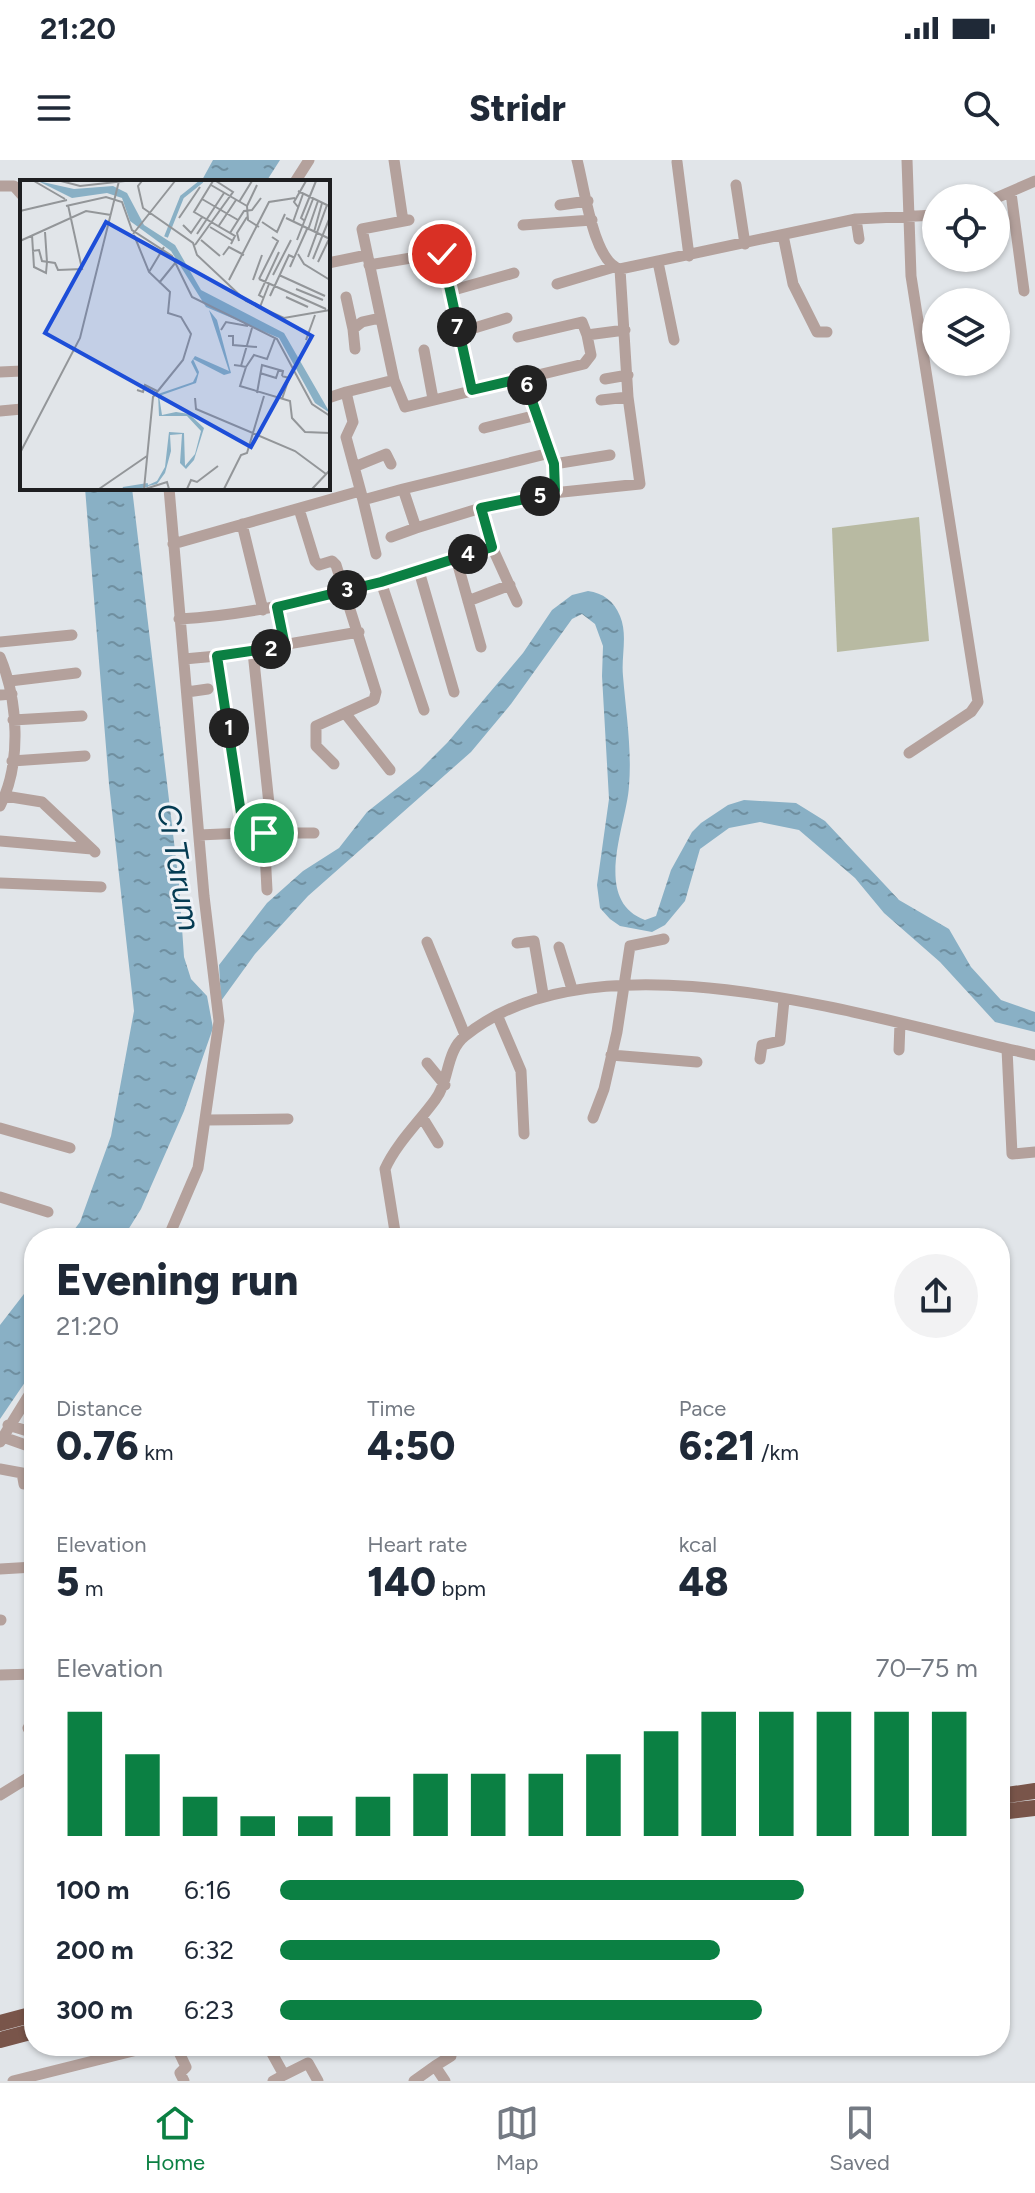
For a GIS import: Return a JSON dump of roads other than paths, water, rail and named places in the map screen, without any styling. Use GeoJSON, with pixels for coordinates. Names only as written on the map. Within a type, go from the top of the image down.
{"type":"FeatureCollection","features":[{"type":"Feature","properties":{"kind":"highway"},"geometry":{"type":"LineString","coordinates":[[1010,1795],[1035,1791]]}},
{"type":"Feature","properties":{"kind":"highway"},"geometry":{"type":"LineString","coordinates":[[1010,1811],[1035,1808]]}},
{"type":"Feature","properties":{"kind":"highway"},"geometry":{"type":"LineString","coordinates":[[0,2023],[24,2017]]}},
{"type":"Feature","properties":{"kind":"highway"},"geometry":{"type":"LineString","coordinates":[[0,2040],[24,2034]]}},
{"type":"Feature","properties":{"kind":"street"},"geometry":{"type":"LineString","coordinates":[[296,180],[309,160]]}},
{"type":"Feature","properties":{"kind":"street"},"geometry":{"type":"LineString","coordinates":[[394,160],[406,221],[363,228],[394,380],[405,407],[587,362],[591,355],[582,322],[518,337]]}},
{"type":"Feature","properties":{"kind":"street"},"geometry":{"type":"LineString","coordinates":[[391,537],[481,508],[553,493],[640,484],[628,397],[625,330],[617,268],[602,254],[577,160]]}},
{"type":"Feature","properties":{"kind":"street"},"geometry":{"type":"LineString","coordinates":[[907,160],[906,217],[911,276],[978,702],[971,712],[909,753]]}},
{"type":"Feature","properties":{"kind":"street"},"geometry":{"type":"LineString","coordinates":[[677,162],[689,256]]}},
{"type":"Feature","properties":{"kind":"street"},"geometry":{"type":"LineString","coordinates":[[1024,291],[1011,193],[1035,181]]}},
{"type":"Feature","properties":{"kind":"street"},"geometry":{"type":"LineString","coordinates":[[736,185],[745,244]]}},
{"type":"Feature","properties":{"kind":"street"},"geometry":{"type":"LineString","coordinates":[[0,186],[14,186],[20,193]]}},
{"type":"Feature","properties":{"kind":"street"},"geometry":{"type":"LineString","coordinates":[[560,205],[588,201]]}},
{"type":"Feature","properties":{"kind":"street"},"geometry":{"type":"LineString","coordinates":[[557,284],[617,268],[689,256],[856,219],[922,216]]}},
{"type":"Feature","properties":{"kind":"street"},"geometry":{"type":"LineString","coordinates":[[856,219],[859,239]]}},
{"type":"Feature","properties":{"kind":"street"},"geometry":{"type":"LineString","coordinates":[[523,225],[592,220]]}},
{"type":"Feature","properties":{"kind":"street"},"geometry":{"type":"LineString","coordinates":[[783,235],[800,302],[817,332],[827,332]]}},
{"type":"Feature","properties":{"kind":"street"},"geometry":{"type":"LineString","coordinates":[[330,260],[439,252],[472,390]]}},
{"type":"Feature","properties":{"kind":"street"},"geometry":{"type":"LineString","coordinates":[[658,262],[674,340]]}},
{"type":"Feature","properties":{"kind":"street"},"geometry":{"type":"LineString","coordinates":[[450,291],[514,273]]}},
{"type":"Feature","properties":{"kind":"street"},"geometry":{"type":"LineString","coordinates":[[346,297],[355,349]]}},
{"type":"Feature","properties":{"kind":"street"},"geometry":{"type":"LineString","coordinates":[[353,329],[362,322],[380,318]]}},
{"type":"Feature","properties":{"kind":"street"},"geometry":{"type":"LineString","coordinates":[[458,333],[507,318]]}},
{"type":"Feature","properties":{"kind":"street"},"geometry":{"type":"LineString","coordinates":[[587,335],[625,330]]}},
{"type":"Feature","properties":{"kind":"street"},"geometry":{"type":"LineString","coordinates":[[424,350],[433,399]]}},
{"type":"Feature","properties":{"kind":"street"},"geometry":{"type":"LineString","coordinates":[[0,372],[20,371]]}},
{"type":"Feature","properties":{"kind":"street"},"geometry":{"type":"LineString","coordinates":[[605,379],[628,375]]}},
{"type":"Feature","properties":{"kind":"street"},"geometry":{"type":"LineString","coordinates":[[524,378],[552,458],[553,493]]}},
{"type":"Feature","properties":{"kind":"street"},"geometry":{"type":"LineString","coordinates":[[330,397],[394,380]]}},
{"type":"Feature","properties":{"kind":"street"},"geometry":{"type":"LineString","coordinates":[[346,392],[353,422],[346,437],[376,554]]}},
{"type":"Feature","properties":{"kind":"street"},"geometry":{"type":"LineString","coordinates":[[601,400],[628,397]]}},
{"type":"Feature","properties":{"kind":"street"},"geometry":{"type":"LineString","coordinates":[[0,411],[20,409]]}},
{"type":"Feature","properties":{"kind":"street"},"geometry":{"type":"LineString","coordinates":[[484,428],[537,415]]}},
{"type":"Feature","properties":{"kind":"street"},"geometry":{"type":"LineString","coordinates":[[354,467],[386,454],[391,464]]}},
{"type":"Feature","properties":{"kind":"street"},"geometry":{"type":"LineString","coordinates":[[173,544],[299,509],[362,496],[552,458],[610,455]]}},
{"type":"Feature","properties":{"kind":"street"},"geometry":{"type":"LineString","coordinates":[[403,489],[416,528]]}},
{"type":"Feature","properties":{"kind":"street"},"geometry":{"type":"LineString","coordinates":[[169,490],[209,943],[219,1015],[198,1168],[172,1228]]}},
{"type":"Feature","properties":{"kind":"street"},"geometry":{"type":"LineString","coordinates":[[481,508],[492,547],[517,602]]}},
{"type":"Feature","properties":{"kind":"street"},"geometry":{"type":"LineString","coordinates":[[299,509],[315,561],[319,565],[335,562],[359,632],[376,697],[314,729],[320,754],[334,764]]}},
{"type":"Feature","properties":{"kind":"street"},"geometry":{"type":"LineString","coordinates":[[242,524],[263,610]]}},
{"type":"Feature","properties":{"kind":"street"},"geometry":{"type":"LineString","coordinates":[[179,619],[277,607],[381,582],[492,547]]}},
{"type":"Feature","properties":{"kind":"street"},"geometry":{"type":"LineString","coordinates":[[456,558],[481,647]]}},
{"type":"Feature","properties":{"kind":"street"},"geometry":{"type":"LineString","coordinates":[[419,571],[454,692]]}},
{"type":"Feature","properties":{"kind":"street"},"geometry":{"type":"LineString","coordinates":[[381,582],[424,710]]}},
{"type":"Feature","properties":{"kind":"street"},"geometry":{"type":"LineString","coordinates":[[468,601],[510,585]]}},
{"type":"Feature","properties":{"kind":"street"},"geometry":{"type":"LineString","coordinates":[[277,607],[285,646]]}},
{"type":"Feature","properties":{"kind":"street"},"geometry":{"type":"LineString","coordinates":[[184,659],[253,652],[359,632]]}},
{"type":"Feature","properties":{"kind":"street"},"geometry":{"type":"LineString","coordinates":[[0,642],[72,635]]}},
{"type":"Feature","properties":{"kind":"street"},"geometry":{"type":"LineString","coordinates":[[253,652],[256,733],[269,804]]}},
{"type":"Feature","properties":{"kind":"street"},"geometry":{"type":"LineString","coordinates":[[217,656],[244,833]]}},
{"type":"Feature","properties":{"kind":"street"},"geometry":{"type":"LineString","coordinates":[[0,657],[10,681],[6,694],[13,720],[12,761],[3,801],[42,802],[94,850],[0,841]]}},
{"type":"Feature","properties":{"kind":"street"},"geometry":{"type":"LineString","coordinates":[[10,681],[76,673]]}},
{"type":"Feature","properties":{"kind":"street"},"geometry":{"type":"LineString","coordinates":[[187,692],[208,689]]}},
{"type":"Feature","properties":{"kind":"street"},"geometry":{"type":"LineString","coordinates":[[345,713],[390,770]]}},
{"type":"Feature","properties":{"kind":"street"},"geometry":{"type":"LineString","coordinates":[[13,720],[82,716]]}},
{"type":"Feature","properties":{"kind":"street"},"geometry":{"type":"LineString","coordinates":[[12,761],[85,756]]}},
{"type":"Feature","properties":{"kind":"street"},"geometry":{"type":"LineString","coordinates":[[264,833],[267,890]]}},
{"type":"Feature","properties":{"kind":"street"},"geometry":{"type":"LineString","coordinates":[[199,835],[314,833]]}},
{"type":"Feature","properties":{"kind":"street"},"geometry":{"type":"LineString","coordinates":[[0,883],[101,887]]}},
{"type":"Feature","properties":{"kind":"street"},"geometry":{"type":"LineString","coordinates":[[593,1118],[604,1089],[626,983],[630,946],[664,939]]}},
{"type":"Feature","properties":{"kind":"street"},"geometry":{"type":"LineString","coordinates":[[517,943],[534,941],[543,994]]}},
{"type":"Feature","properties":{"kind":"street"},"geometry":{"type":"LineString","coordinates":[[427,942],[465,1035]]}},
{"type":"Feature","properties":{"kind":"street"},"geometry":{"type":"LineString","coordinates":[[559,947],[572,989]]}},
{"type":"Feature","properties":{"kind":"street"},"geometry":{"type":"LineString","coordinates":[[394,1228],[385,1169],[445,1085],[450,1058],[465,1035],[543,994],[626,983],[680,985],[784,1000],[1035,1055]]}},
{"type":"Feature","properties":{"kind":"street"},"geometry":{"type":"LineString","coordinates":[[760,1059],[762,1045],[780,1041],[784,1000]]}},
{"type":"Feature","properties":{"kind":"street"},"geometry":{"type":"LineString","coordinates":[[498,1017],[521,1071],[524,1134]]}},
{"type":"Feature","properties":{"kind":"street"},"geometry":{"type":"LineString","coordinates":[[899,1050],[900,1023]]}},
{"type":"Feature","properties":{"kind":"street"},"geometry":{"type":"LineString","coordinates":[[1007,1049],[1012,1154],[1035,1152]]}},
{"type":"Feature","properties":{"kind":"street"},"geometry":{"type":"LineString","coordinates":[[611,1055],[697,1062]]}},
{"type":"Feature","properties":{"kind":"street"},"geometry":{"type":"LineString","coordinates":[[427,1063],[445,1085]]}},
{"type":"Feature","properties":{"kind":"street"},"geometry":{"type":"LineString","coordinates":[[422,1117],[438,1143]]}},
{"type":"Feature","properties":{"kind":"street"},"geometry":{"type":"LineString","coordinates":[[207,1120],[288,1119]]}},
{"type":"Feature","properties":{"kind":"street"},"geometry":{"type":"LineString","coordinates":[[0,1128],[70,1148]]}},
{"type":"Feature","properties":{"kind":"street"},"geometry":{"type":"LineString","coordinates":[[0,1197],[48,1212]]}},
{"type":"Feature","properties":{"kind":"street"},"geometry":{"type":"LineString","coordinates":[[24,1402],[1,1439],[24,1445]]}},
{"type":"Feature","properties":{"kind":"street"},"geometry":{"type":"LineString","coordinates":[[8,1425],[24,1430]]}},
{"type":"Feature","properties":{"kind":"street"},"geometry":{"type":"LineString","coordinates":[[0,1469],[22,1473],[24,1484]]}},
{"type":"Feature","properties":{"kind":"street"},"geometry":{"type":"LineString","coordinates":[[0,1569],[24,1568]]}},
{"type":"Feature","properties":{"kind":"street"},"geometry":{"type":"LineString","coordinates":[[0,1675],[24,1674]]}},
{"type":"Feature","properties":{"kind":"street"},"geometry":{"type":"LineString","coordinates":[[0,1795],[24,1781]]}},
{"type":"Feature","properties":{"kind":"street"},"geometry":{"type":"LineString","coordinates":[[13,2081],[113,2056]]}},
{"type":"Feature","properties":{"kind":"street"},"geometry":{"type":"LineString","coordinates":[[181,2056],[186,2067],[180,2073],[184,2081]]}},
{"type":"Feature","properties":{"kind":"street"},"geometry":{"type":"LineString","coordinates":[[271,2056],[278,2078],[308,2063],[318,2081]]}},
{"type":"Feature","properties":{"kind":"street"},"geometry":{"type":"LineString","coordinates":[[414,2081],[451,2056]]}},
{"type":"Feature","properties":{"kind":"street"},"geometry":{"type":"LineString","coordinates":[[435,2066],[445,2081]]}},
{"type":"Feature","properties":{"kind":"water"},"geometry":{"type":"Polygon","coordinates":[[[213,160],[280,160],[267,180],[202,180],[213,160]]]}},
{"type":"Feature","properties":{"kind":"water"},"geometry":{"type":"Polygon","coordinates":[[[85,490],[132,490],[179,884],[184,957],[191,979],[207,996],[213,1028],[184,1111],[141,1209],[129,1228],[76,1228],[111,1136],[134,1011],[109,784],[85,490]]]}},
{"type":"Feature","properties":{"kind":"water"},"geometry":{"type":"Polygon","coordinates":[[[588,591],[611,602],[618,611],[624,631],[623,668],[630,772],[616,860],[616,879],[619,896],[629,910],[645,920],[656,916],[671,870],[692,832],[728,805],[744,800],[796,803],[825,821],[899,900],[949,929],[971,967],[1001,1000],[1035,1012],[1035,1032],[995,1022],[940,962],[884,913],[855,878],[799,830],[760,822],[729,828],[700,849],[685,901],[665,925],[652,932],[620,926],[610,919],[600,908],[597,885],[609,799],[603,646],[595,624],[582,614],[572,619],[511,704],[471,752],[308,896],[255,954],[221,1001],[219,965],[267,903],[303,871],[339,848],[367,812],[419,771],[448,742],[523,653],[552,610],[572,595],[588,591]]]}},
{"type":"Feature","properties":{"kind":"water"},"geometry":{"type":"Polygon","coordinates":[[[24,1294],[24,1384],[0,1419],[0,1325],[24,1294]]]}},
{"type":"Feature","properties":{"kind":"water label","name":"Ci Tarum"},"geometry":{"type":"Point","coordinates":[179,867]}}]}
